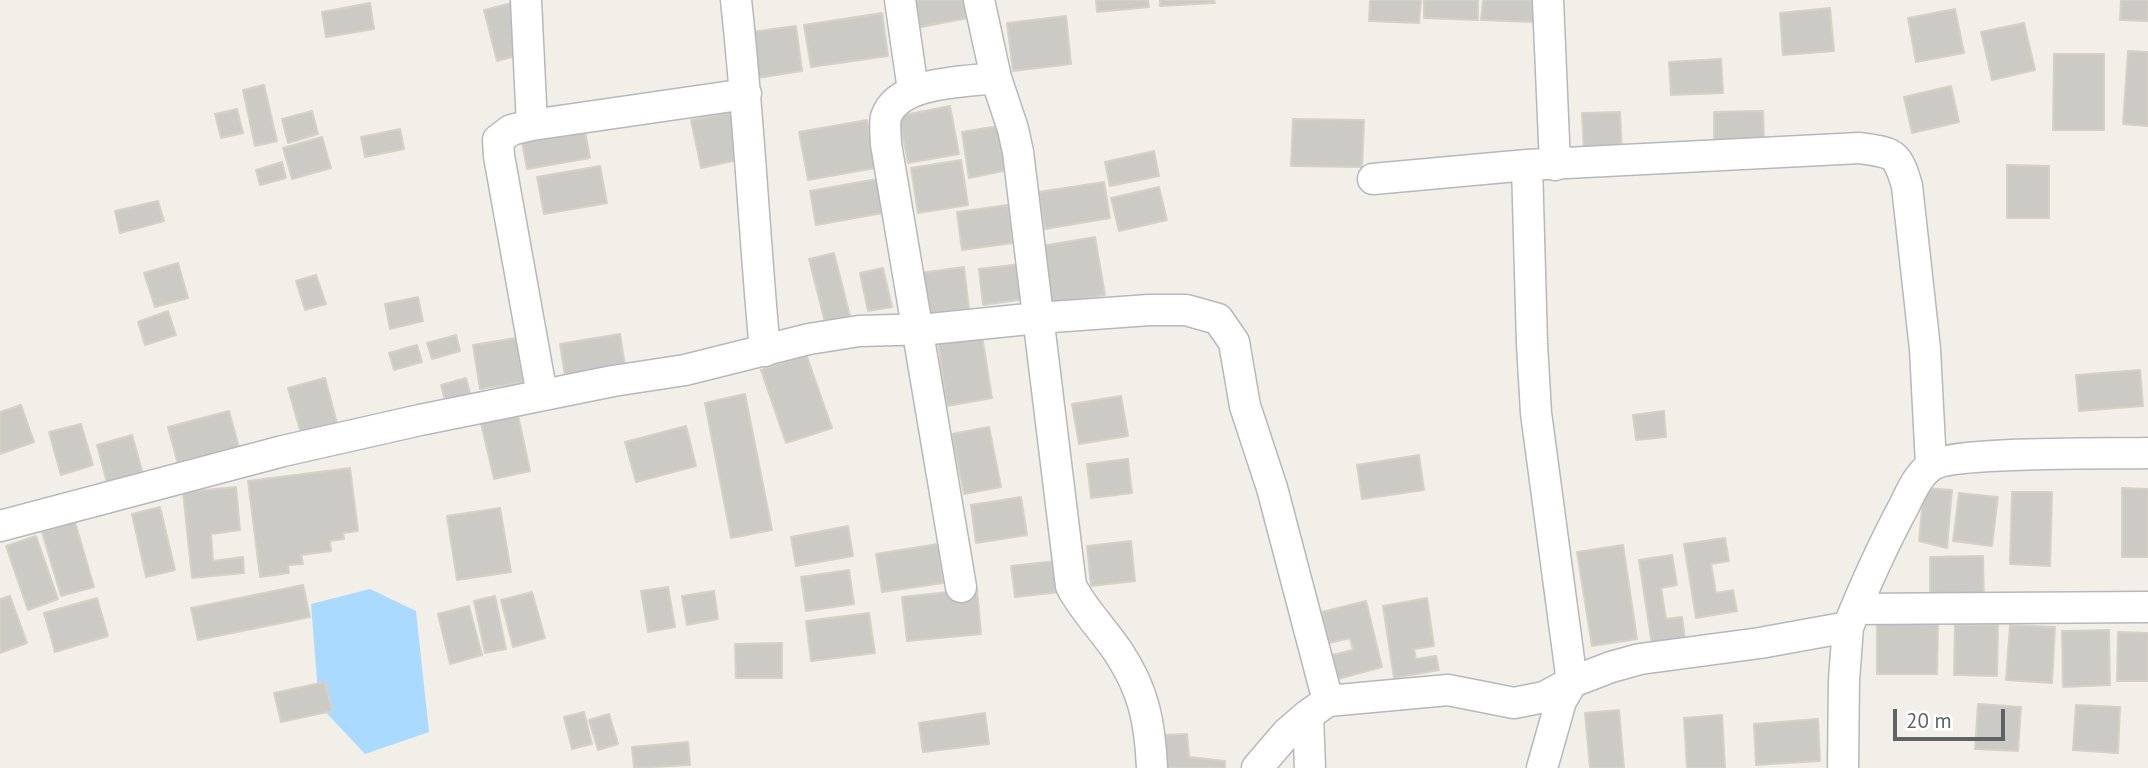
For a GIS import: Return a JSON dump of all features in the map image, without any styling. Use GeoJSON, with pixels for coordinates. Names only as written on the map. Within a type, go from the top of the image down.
{"type":"FeatureCollection","features":[{"type":"Feature","properties":{"kind":"street"},"geometry":{"type":"LineString","coordinates":[[526,0],[532,125]]}},
{"type":"Feature","properties":{"kind":"street"},"geometry":{"type":"LineString","coordinates":[[736,0],[753,173],[756,252],[765,351]]}},
{"type":"Feature","properties":{"kind":"street"},"geometry":{"type":"LineString","coordinates":[[900,0],[913,90]]}},
{"type":"Feature","properties":{"kind":"street"},"geometry":{"type":"LineString","coordinates":[[979,0],[996,78],[1018,152],[1071,586],[1082,607],[1119,653],[1140,690],[1148,718],[1152,768]]}},
{"type":"Feature","properties":{"kind":"street"},"geometry":{"type":"LineString","coordinates":[[1542,768],[1562,701],[1572,682],[1536,413],[1532,344],[1548,0]]}},
{"type":"Feature","properties":{"kind":"street"},"geometry":{"type":"LineString","coordinates":[[961,587],[886,145],[886,118],[895,101],[913,90],[996,78]]}},
{"type":"Feature","properties":{"kind":"street"},"geometry":{"type":"LineString","coordinates":[[542,395],[498,140],[511,130],[532,125],[746,94]]}},
{"type":"Feature","properties":{"kind":"street"},"geometry":{"type":"LineString","coordinates":[[1373,179],[1541,165],[1860,148],[1886,152],[1899,162],[1906,186],[1920,309],[1931,465]]}},
{"type":"Feature","properties":{"kind":"street"},"geometry":{"type":"LineString","coordinates":[[0,526],[283,451],[542,395],[685,370],[809,339],[859,331],[919,329],[1149,310],[1186,310],[1218,319],[1234,342],[1245,407],[1272,488],[1318,708],[1310,768]]}},
{"type":"Feature","properties":{"kind":"street"},"geometry":{"type":"LineString","coordinates":[[1843,768],[1844,680],[1852,618],[1894,525],[1918,480],[1931,465],[1992,456],[2148,453]]}},
{"type":"Feature","properties":{"kind":"street"},"geometry":{"type":"LineString","coordinates":[[1257,768],[1287,733],[1318,708],[1448,690],[1514,703],[1544,697],[1572,682],[1640,659],[1771,642],[1852,618],[2148,607]]}},
{"type":"Feature","properties":{"kind":"water"},"geometry":{"type":"Polygon","coordinates":[[[370,589],[416,611],[429,732],[365,754],[319,705],[311,604],[370,589]]]}},
{"type":"Feature","properties":{"kind":"building"},"geometry":{"type":"Polygon","coordinates":[[[909,0],[970,0],[973,17],[916,28],[909,0]]]}},
{"type":"Feature","properties":{"kind":"building"},"geometry":{"type":"Polygon","coordinates":[[[1096,0],[1148,0],[1149,7],[1097,12],[1096,0]]]}},
{"type":"Feature","properties":{"kind":"building"},"geometry":{"type":"Polygon","coordinates":[[[1160,0],[1214,0],[1215,3],[1160,6],[1160,0]]]}},
{"type":"Feature","properties":{"kind":"building"},"geometry":{"type":"Polygon","coordinates":[[[1370,0],[1421,0],[1419,23],[1369,21],[1370,0]]]}},
{"type":"Feature","properties":{"kind":"building"},"geometry":{"type":"Polygon","coordinates":[[[1424,0],[1478,0],[1478,20],[1424,18],[1424,0]]]}},
{"type":"Feature","properties":{"kind":"building"},"geometry":{"type":"Polygon","coordinates":[[[1483,0],[1534,0],[1533,22],[1481,20],[1483,0]]]}},
{"type":"Feature","properties":{"kind":"building"},"geometry":{"type":"Polygon","coordinates":[[[2121,0],[2148,0],[2148,21],[2120,20],[2121,0]]]}},
{"type":"Feature","properties":{"kind":"building"},"geometry":{"type":"Polygon","coordinates":[[[370,3],[374,29],[326,37],[322,12],[370,3]]]}},
{"type":"Feature","properties":{"kind":"building"},"geometry":{"type":"Polygon","coordinates":[[[512,3],[524,54],[497,61],[484,10],[512,3]]]}},
{"type":"Feature","properties":{"kind":"building"},"geometry":{"type":"Polygon","coordinates":[[[1830,8],[1834,51],[1783,55],[1780,13],[1830,8]]]}},
{"type":"Feature","properties":{"kind":"building"},"geometry":{"type":"Polygon","coordinates":[[[1955,9],[1964,53],[1916,62],[1908,18],[1955,9]]]}},
{"type":"Feature","properties":{"kind":"building"},"geometry":{"type":"Polygon","coordinates":[[[882,13],[888,56],[811,67],[804,25],[882,13]]]}},
{"type":"Feature","properties":{"kind":"building"},"geometry":{"type":"Polygon","coordinates":[[[1066,16],[1071,64],[1013,71],[1007,23],[1066,16]]]}},
{"type":"Feature","properties":{"kind":"building"},"geometry":{"type":"Polygon","coordinates":[[[2024,23],[2035,70],[1992,80],[1981,32],[2024,23]]]}},
{"type":"Feature","properties":{"kind":"building"},"geometry":{"type":"Polygon","coordinates":[[[796,26],[802,71],[757,78],[751,32],[796,26]]]}},
{"type":"Feature","properties":{"kind":"building"},"geometry":{"type":"Polygon","coordinates":[[[2128,51],[2148,52],[2148,126],[2123,124],[2128,51]]]}},
{"type":"Feature","properties":{"kind":"building"},"geometry":{"type":"Polygon","coordinates":[[[2054,54],[2104,54],[2104,130],[2053,130],[2054,54]]]}},
{"type":"Feature","properties":{"kind":"building"},"geometry":{"type":"Polygon","coordinates":[[[1721,59],[1723,93],[1671,95],[1669,62],[1721,59]]]}},
{"type":"Feature","properties":{"kind":"building"},"geometry":{"type":"Polygon","coordinates":[[[264,85],[277,141],[255,146],[243,90],[264,85]]]}},
{"type":"Feature","properties":{"kind":"building"},"geometry":{"type":"Polygon","coordinates":[[[1951,86],[1959,122],[1912,133],[1904,97],[1951,86]]]}},
{"type":"Feature","properties":{"kind":"building"},"geometry":{"type":"Polygon","coordinates":[[[950,106],[959,154],[908,163],[899,116],[950,106]]]}},
{"type":"Feature","properties":{"kind":"building"},"geometry":{"type":"Polygon","coordinates":[[[237,109],[243,133],[221,138],[215,114],[237,109]]]}},
{"type":"Feature","properties":{"kind":"building"},"geometry":{"type":"Polygon","coordinates":[[[312,111],[318,134],[288,143],[282,119],[312,111]]]}},
{"type":"Feature","properties":{"kind":"building"},"geometry":{"type":"Polygon","coordinates":[[[1763,111],[1764,143],[1714,143],[1714,112],[1763,111]]]}},
{"type":"Feature","properties":{"kind":"building"},"geometry":{"type":"Polygon","coordinates":[[[732,112],[742,159],[701,168],[691,120],[732,112]]]}},
{"type":"Feature","properties":{"kind":"building"},"geometry":{"type":"Polygon","coordinates":[[[1620,112],[1622,151],[1584,153],[1582,113],[1620,112]]]}},
{"type":"Feature","properties":{"kind":"building"},"geometry":{"type":"Polygon","coordinates":[[[1293,119],[1364,120],[1362,167],[1291,166],[1293,119]]]}},
{"type":"Feature","properties":{"kind":"building"},"geometry":{"type":"Polygon","coordinates":[[[867,120],[875,168],[808,180],[799,132],[867,120]]]}},
{"type":"Feature","properties":{"kind":"building"},"geometry":{"type":"Polygon","coordinates":[[[1005,125],[1008,170],[969,178],[962,132],[1005,125]]]}},
{"type":"Feature","properties":{"kind":"building"},"geometry":{"type":"Polygon","coordinates":[[[400,129],[404,149],[365,157],[361,137],[400,129]]]}},
{"type":"Feature","properties":{"kind":"building"},"geometry":{"type":"Polygon","coordinates":[[[585,131],[590,158],[527,169],[522,142],[585,131]]]}},
{"type":"Feature","properties":{"kind":"building"},"geometry":{"type":"Polygon","coordinates":[[[322,137],[331,168],[292,179],[283,148],[322,137]]]}},
{"type":"Feature","properties":{"kind":"building"},"geometry":{"type":"Polygon","coordinates":[[[1154,151],[1159,176],[1110,186],[1105,162],[1154,151]]]}},
{"type":"Feature","properties":{"kind":"building"},"geometry":{"type":"Polygon","coordinates":[[[961,160],[968,205],[918,213],[911,168],[961,160]]]}},
{"type":"Feature","properties":{"kind":"building"},"geometry":{"type":"Polygon","coordinates":[[[282,162],[286,178],[260,185],[256,170],[282,162]]]}},
{"type":"Feature","properties":{"kind":"building"},"geometry":{"type":"Polygon","coordinates":[[[2007,165],[2049,166],[2049,218],[2007,218],[2007,165]]]}},
{"type":"Feature","properties":{"kind":"building"},"geometry":{"type":"Polygon","coordinates":[[[600,166],[607,203],[544,214],[537,177],[600,166]]]}},
{"type":"Feature","properties":{"kind":"building"},"geometry":{"type":"Polygon","coordinates":[[[877,179],[883,213],[816,225],[810,191],[877,179]]]}},
{"type":"Feature","properties":{"kind":"building"},"geometry":{"type":"Polygon","coordinates":[[[1104,182],[1110,218],[1045,229],[1039,192],[1104,182]]]}},
{"type":"Feature","properties":{"kind":"building"},"geometry":{"type":"Polygon","coordinates":[[[1159,187],[1167,220],[1119,231],[1111,198],[1159,187]]]}},
{"type":"Feature","properties":{"kind":"building"},"geometry":{"type":"Polygon","coordinates":[[[158,201],[164,221],[120,233],[115,211],[158,201]]]}},
{"type":"Feature","properties":{"kind":"building"},"geometry":{"type":"Polygon","coordinates":[[[1008,205],[1012,243],[962,250],[957,212],[1008,205]]]}},
{"type":"Feature","properties":{"kind":"building"},"geometry":{"type":"Polygon","coordinates":[[[1095,237],[1105,295],[1051,303],[1042,246],[1095,237]]]}},
{"type":"Feature","properties":{"kind":"building"},"geometry":{"type":"Polygon","coordinates":[[[834,253],[851,320],[826,326],[809,259],[834,253]]]}},
{"type":"Feature","properties":{"kind":"building"},"geometry":{"type":"Polygon","coordinates":[[[178,263],[188,298],[155,307],[144,273],[178,263]]]}},
{"type":"Feature","properties":{"kind":"building"},"geometry":{"type":"Polygon","coordinates":[[[1021,264],[1025,299],[983,305],[979,269],[1021,264]]]}},
{"type":"Feature","properties":{"kind":"building"},"geometry":{"type":"Polygon","coordinates":[[[964,267],[969,309],[926,314],[920,273],[964,267]]]}},
{"type":"Feature","properties":{"kind":"building"},"geometry":{"type":"Polygon","coordinates":[[[883,268],[892,307],[868,311],[860,273],[883,268]]]}},
{"type":"Feature","properties":{"kind":"building"},"geometry":{"type":"Polygon","coordinates":[[[316,275],[326,304],[305,310],[296,281],[316,275]]]}},
{"type":"Feature","properties":{"kind":"building"},"geometry":{"type":"Polygon","coordinates":[[[418,297],[423,321],[390,329],[385,304],[418,297]]]}},
{"type":"Feature","properties":{"kind":"building"},"geometry":{"type":"Polygon","coordinates":[[[168,311],[176,335],[145,345],[138,322],[168,311]]]}},
{"type":"Feature","properties":{"kind":"building"},"geometry":{"type":"Polygon","coordinates":[[[620,334],[625,366],[565,376],[560,344],[620,334]]]}},
{"type":"Feature","properties":{"kind":"building"},"geometry":{"type":"Polygon","coordinates":[[[456,335],[460,351],[432,359],[427,343],[456,335]]]}},
{"type":"Feature","properties":{"kind":"building"},"geometry":{"type":"Polygon","coordinates":[[[982,336],[992,398],[947,406],[938,343],[982,336]]]}},
{"type":"Feature","properties":{"kind":"building"},"geometry":{"type":"Polygon","coordinates":[[[516,338],[523,382],[480,389],[473,345],[516,338]]]}},
{"type":"Feature","properties":{"kind":"building"},"geometry":{"type":"Polygon","coordinates":[[[417,345],[422,362],[394,370],[389,353],[417,345]]]}},
{"type":"Feature","properties":{"kind":"building"},"geometry":{"type":"Polygon","coordinates":[[[806,354],[832,428],[786,443],[761,370],[806,354]]]}},
{"type":"Feature","properties":{"kind":"building"},"geometry":{"type":"Polygon","coordinates":[[[2140,370],[2143,406],[2079,411],[2076,375],[2140,370]]]}},
{"type":"Feature","properties":{"kind":"building"},"geometry":{"type":"Polygon","coordinates":[[[325,378],[338,427],[302,437],[288,388],[325,378]]]}},
{"type":"Feature","properties":{"kind":"building"},"geometry":{"type":"Polygon","coordinates":[[[466,378],[472,400],[447,408],[441,385],[466,378]]]}},
{"type":"Feature","properties":{"kind":"building"},"geometry":{"type":"Polygon","coordinates":[[[745,394],[772,530],[731,538],[705,403],[745,394]]]}},
{"type":"Feature","properties":{"kind":"building"},"geometry":{"type":"Polygon","coordinates":[[[1121,396],[1128,436],[1079,444],[1072,404],[1121,396]]]}},
{"type":"Feature","properties":{"kind":"building"},"geometry":{"type":"Polygon","coordinates":[[[21,405],[34,442],[0,454],[0,412],[21,405]]]}},
{"type":"Feature","properties":{"kind":"building"},"geometry":{"type":"Polygon","coordinates":[[[229,411],[240,451],[179,468],[168,427],[229,411]]]}},
{"type":"Feature","properties":{"kind":"building"},"geometry":{"type":"Polygon","coordinates":[[[1664,411],[1666,437],[1636,440],[1633,415],[1664,411]]]}},
{"type":"Feature","properties":{"kind":"building"},"geometry":{"type":"Polygon","coordinates":[[[518,415],[530,471],[494,479],[481,423],[518,415]]]}},
{"type":"Feature","properties":{"kind":"building"},"geometry":{"type":"Polygon","coordinates":[[[81,424],[93,465],[61,475],[49,432],[81,424]]]}},
{"type":"Feature","properties":{"kind":"building"},"geometry":{"type":"Polygon","coordinates":[[[686,426],[696,466],[636,482],[625,442],[686,426]]]}},
{"type":"Feature","properties":{"kind":"building"},"geometry":{"type":"Polygon","coordinates":[[[989,427],[1001,487],[964,494],[952,434],[989,427]]]}},
{"type":"Feature","properties":{"kind":"building"},"geometry":{"type":"Polygon","coordinates":[[[132,435],[143,474],[107,483],[97,445],[132,435]]]}},
{"type":"Feature","properties":{"kind":"building"},"geometry":{"type":"Polygon","coordinates":[[[1419,455],[1424,490],[1362,499],[1357,465],[1419,455]]]}},
{"type":"Feature","properties":{"kind":"building"},"geometry":{"type":"Polygon","coordinates":[[[1128,459],[1132,493],[1091,498],[1087,464],[1128,459]]]}},
{"type":"Feature","properties":{"kind":"building"},"geometry":{"type":"Polygon","coordinates":[[[350,468],[358,531],[343,533],[344,539],[330,541],[331,551],[301,555],[303,564],[288,565],[289,573],[260,577],[248,481],[350,468]]]}},
{"type":"Feature","properties":{"kind":"building"},"geometry":{"type":"Polygon","coordinates":[[[236,487],[240,530],[211,534],[213,561],[243,557],[244,573],[192,578],[183,492],[236,487]]]}},
{"type":"Feature","properties":{"kind":"building"},"geometry":{"type":"Polygon","coordinates":[[[1924,488],[1952,490],[1947,548],[1919,541],[1924,488]]]}},
{"type":"Feature","properties":{"kind":"building"},"geometry":{"type":"Polygon","coordinates":[[[2122,488],[2148,489],[2148,557],[2122,557],[2122,488]]]}},
{"type":"Feature","properties":{"kind":"building"},"geometry":{"type":"Polygon","coordinates":[[[2012,492],[2052,492],[2050,566],[2010,564],[2012,492]]]}},
{"type":"Feature","properties":{"kind":"building"},"geometry":{"type":"Polygon","coordinates":[[[1959,493],[1998,497],[1992,546],[1953,541],[1959,493]]]}},
{"type":"Feature","properties":{"kind":"building"},"geometry":{"type":"Polygon","coordinates":[[[1021,497],[1027,535],[976,543],[971,505],[1021,497]]]}},
{"type":"Feature","properties":{"kind":"building"},"geometry":{"type":"Polygon","coordinates":[[[160,507],[175,570],[146,577],[132,514],[160,507]]]}},
{"type":"Feature","properties":{"kind":"building"},"geometry":{"type":"Polygon","coordinates":[[[500,508],[511,572],[457,580],[447,516],[500,508]]]}},
{"type":"Feature","properties":{"kind":"building"},"geometry":{"type":"Polygon","coordinates":[[[75,522],[94,587],[61,596],[42,532],[75,522]]]}},
{"type":"Feature","properties":{"kind":"building"},"geometry":{"type":"Polygon","coordinates":[[[848,526],[853,556],[796,566],[791,537],[848,526]]]}},
{"type":"Feature","properties":{"kind":"building"},"geometry":{"type":"Polygon","coordinates":[[[36,536],[58,599],[28,610],[6,546],[36,536]]]}},
{"type":"Feature","properties":{"kind":"building"},"geometry":{"type":"Polygon","coordinates":[[[1725,538],[1729,561],[1711,564],[1716,593],[1733,590],[1737,611],[1696,618],[1684,544],[1725,538]]]}},
{"type":"Feature","properties":{"kind":"building"},"geometry":{"type":"Polygon","coordinates":[[[1131,541],[1135,581],[1091,586],[1087,546],[1131,541]]]}},
{"type":"Feature","properties":{"kind":"building"},"geometry":{"type":"Polygon","coordinates":[[[938,544],[943,583],[882,592],[876,554],[938,544]]]}},
{"type":"Feature","properties":{"kind":"building"},"geometry":{"type":"Polygon","coordinates":[[[1623,545],[1637,639],[1592,646],[1577,552],[1623,545]]]}},
{"type":"Feature","properties":{"kind":"building"},"geometry":{"type":"Polygon","coordinates":[[[1672,555],[1677,585],[1661,588],[1666,619],[1682,617],[1685,640],[1652,645],[1639,560],[1672,555]]]}},
{"type":"Feature","properties":{"kind":"building"},"geometry":{"type":"Polygon","coordinates":[[[1983,556],[1984,602],[1930,603],[1930,557],[1983,556]]]}},
{"type":"Feature","properties":{"kind":"building"},"geometry":{"type":"Polygon","coordinates":[[[1056,561],[1060,592],[1015,597],[1011,566],[1056,561]]]}},
{"type":"Feature","properties":{"kind":"building"},"geometry":{"type":"Polygon","coordinates":[[[849,570],[854,604],[806,611],[801,577],[849,570]]]}},
{"type":"Feature","properties":{"kind":"building"},"geometry":{"type":"Polygon","coordinates":[[[303,585],[310,617],[198,640],[191,608],[303,585]]]}},
{"type":"Feature","properties":{"kind":"building"},"geometry":{"type":"Polygon","coordinates":[[[668,587],[675,627],[648,632],[641,591],[668,587]]]}},
{"type":"Feature","properties":{"kind":"building"},"geometry":{"type":"Polygon","coordinates":[[[977,589],[981,634],[907,641],[902,597],[977,589]]]}},
{"type":"Feature","properties":{"kind":"building"},"geometry":{"type":"Polygon","coordinates":[[[714,591],[718,619],[687,625],[682,596],[714,591]]]}},
{"type":"Feature","properties":{"kind":"building"},"geometry":{"type":"Polygon","coordinates":[[[532,592],[545,638],[513,647],[501,600],[532,592]]]}},
{"type":"Feature","properties":{"kind":"building"},"geometry":{"type":"Polygon","coordinates":[[[10,596],[27,643],[0,653],[0,599],[10,596]]]}},
{"type":"Feature","properties":{"kind":"building"},"geometry":{"type":"Polygon","coordinates":[[[495,596],[506,649],[485,653],[474,601],[495,596]]]}},
{"type":"Feature","properties":{"kind":"building"},"geometry":{"type":"Polygon","coordinates":[[[97,598],[108,636],[55,652],[44,613],[97,598]]]}},
{"type":"Feature","properties":{"kind":"building"},"geometry":{"type":"Polygon","coordinates":[[[1427,598],[1434,646],[1414,649],[1416,659],[1436,656],[1439,670],[1394,678],[1383,606],[1427,598]]]}},
{"type":"Feature","properties":{"kind":"building"},"geometry":{"type":"Polygon","coordinates":[[[1366,601],[1382,667],[1338,679],[1332,655],[1353,650],[1350,638],[1329,643],[1322,612],[1366,601]]]}},
{"type":"Feature","properties":{"kind":"building"},"geometry":{"type":"Polygon","coordinates":[[[469,606],[482,655],[450,664],[438,614],[469,606]]]}},
{"type":"Feature","properties":{"kind":"building"},"geometry":{"type":"Polygon","coordinates":[[[869,613],[875,653],[811,661],[806,621],[869,613]]]}},
{"type":"Feature","properties":{"kind":"building"},"geometry":{"type":"Polygon","coordinates":[[[1877,622],[1938,623],[1937,674],[1877,674],[1877,622]]]}},
{"type":"Feature","properties":{"kind":"building"},"geometry":{"type":"Polygon","coordinates":[[[1955,625],[1998,625],[1997,676],[1954,675],[1955,625]]]}},
{"type":"Feature","properties":{"kind":"building"},"geometry":{"type":"Polygon","coordinates":[[[2010,625],[2055,627],[2052,683],[2006,680],[2010,625]]]}},
{"type":"Feature","properties":{"kind":"building"},"geometry":{"type":"Polygon","coordinates":[[[2109,630],[2110,685],[2063,687],[2062,631],[2109,630]]]}},
{"type":"Feature","properties":{"kind":"building"},"geometry":{"type":"Polygon","coordinates":[[[2118,632],[2148,633],[2148,681],[2117,681],[2118,632]]]}},
{"type":"Feature","properties":{"kind":"building"},"geometry":{"type":"Polygon","coordinates":[[[782,643],[782,678],[736,678],[735,644],[782,643]]]}},
{"type":"Feature","properties":{"kind":"building"},"geometry":{"type":"Polygon","coordinates":[[[325,682],[332,711],[281,722],[274,693],[325,682]]]}},
{"type":"Feature","properties":{"kind":"building"},"geometry":{"type":"Polygon","coordinates":[[[1978,704],[2021,707],[2018,751],[1975,749],[1978,704]]]}},
{"type":"Feature","properties":{"kind":"building"},"geometry":{"type":"Polygon","coordinates":[[[2076,705],[2120,707],[2118,753],[2073,750],[2076,705]]]}},
{"type":"Feature","properties":{"kind":"building"},"geometry":{"type":"Polygon","coordinates":[[[1619,710],[1624,768],[1590,768],[1585,713],[1619,710]]]}},
{"type":"Feature","properties":{"kind":"building"},"geometry":{"type":"Polygon","coordinates":[[[584,712],[592,744],[572,749],[564,717],[584,712]]]}},
{"type":"Feature","properties":{"kind":"building"},"geometry":{"type":"Polygon","coordinates":[[[985,713],[989,744],[923,752],[919,723],[985,713]]]}},
{"type":"Feature","properties":{"kind":"building"},"geometry":{"type":"Polygon","coordinates":[[[609,714],[618,744],[598,750],[589,720],[609,714]]]}},
{"type":"Feature","properties":{"kind":"building"},"geometry":{"type":"Polygon","coordinates":[[[1722,715],[1725,768],[1687,768],[1684,718],[1722,715]]]}},
{"type":"Feature","properties":{"kind":"building"},"geometry":{"type":"Polygon","coordinates":[[[1818,719],[1820,761],[1756,765],[1754,724],[1818,719]]]}},
{"type":"Feature","properties":{"kind":"building"},"geometry":{"type":"Polygon","coordinates":[[[1187,734],[1189,757],[1225,761],[1225,768],[1164,768],[1163,735],[1187,734]]]}},
{"type":"Feature","properties":{"kind":"building"},"geometry":{"type":"Polygon","coordinates":[[[688,742],[690,765],[634,768],[632,747],[688,742]]]}}]}
